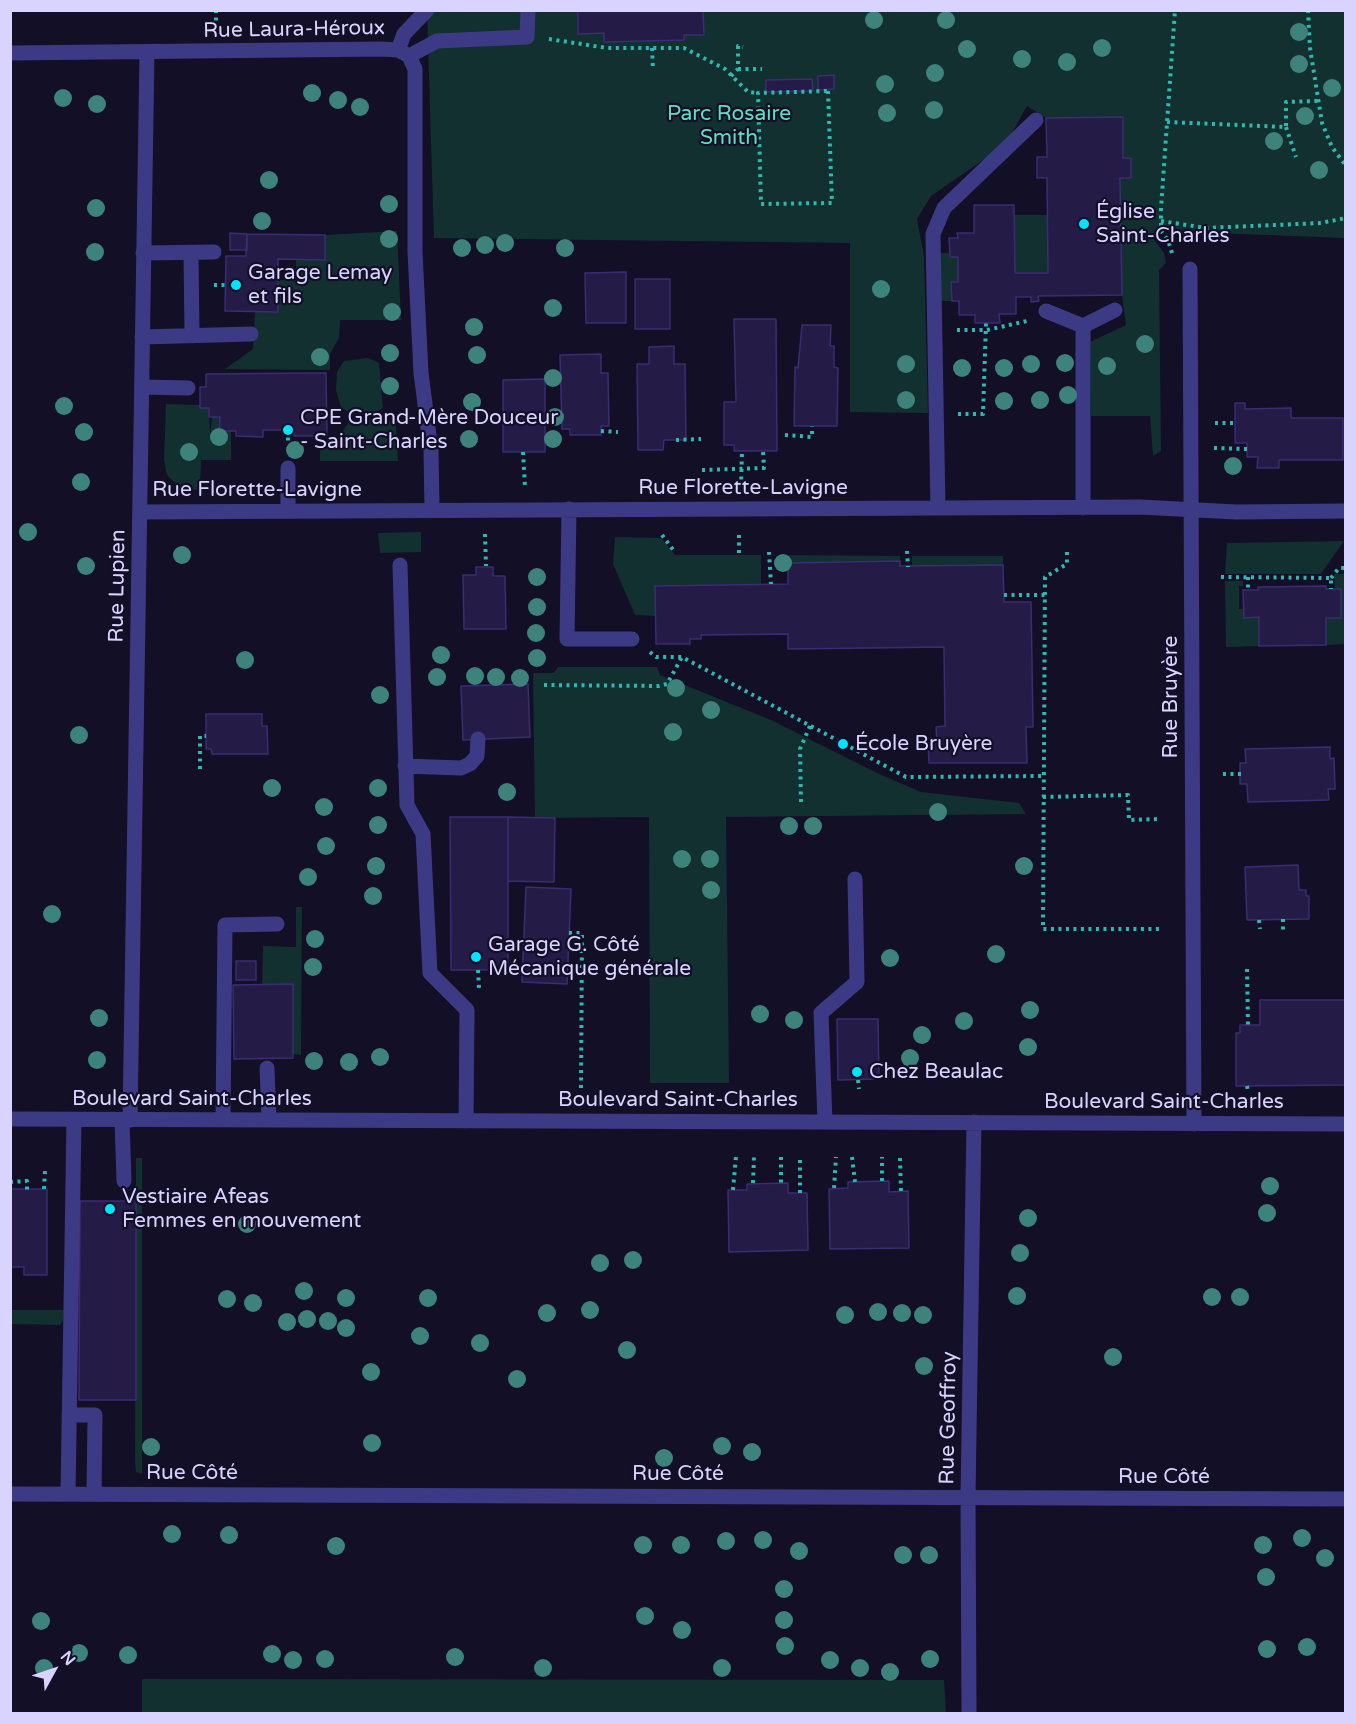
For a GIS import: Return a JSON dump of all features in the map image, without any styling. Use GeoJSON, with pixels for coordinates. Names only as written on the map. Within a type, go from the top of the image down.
{"type":"FeatureCollection","features":[{"type":"Feature","properties":{"kind":"street"},"geometry":{"type":"LineString","coordinates":[[427,10],[404,34],[403,53],[437,41],[528,37],[528,10]]}},
{"type":"Feature","properties":{"kind":"street","name":"Rue Laura-Héroux"},"geometry":{"type":"LineString","coordinates":[[10,53],[403,53],[415,69],[415,252],[421,373],[431,451],[432,509]]}},
{"type":"Feature","properties":{"kind":"street","name":"Rue Lupien"},"geometry":{"type":"LineString","coordinates":[[124,1181],[140,512],[147,53]]}},
{"type":"Feature","properties":{"kind":"street"},"geometry":{"type":"LineString","coordinates":[[938,508],[933,234],[944,208],[1036,120]]}},
{"type":"Feature","properties":{"kind":"street"},"geometry":{"type":"LineString","coordinates":[[143,253],[214,252]]}},
{"type":"Feature","properties":{"kind":"street"},"geometry":{"type":"LineString","coordinates":[[191,253],[192,336]]}},
{"type":"Feature","properties":{"kind":"street","name":"Rue Bruyère"},"geometry":{"type":"LineString","coordinates":[[1190,269],[1194,1124]]}},
{"type":"Feature","properties":{"kind":"street"},"geometry":{"type":"LineString","coordinates":[[1040,315],[1083,326],[1115,310]]}},
{"type":"Feature","properties":{"kind":"street"},"geometry":{"type":"LineString","coordinates":[[1083,326],[1083,508]]}},
{"type":"Feature","properties":{"kind":"street"},"geometry":{"type":"LineString","coordinates":[[142,337],[251,334]]}},
{"type":"Feature","properties":{"kind":"street"},"geometry":{"type":"LineString","coordinates":[[141,387],[188,388]]}},
{"type":"Feature","properties":{"kind":"street"},"geometry":{"type":"LineString","coordinates":[[288,468],[288,511]]}},
{"type":"Feature","properties":{"kind":"street","name":"Rue Florette-Lavigne"},"geometry":{"type":"LineString","coordinates":[[140,512],[938,508],[1346,511]]}},
{"type":"Feature","properties":{"kind":"street"},"geometry":{"type":"LineString","coordinates":[[569,509],[567,639],[632,639]]}},
{"type":"Feature","properties":{"kind":"street"},"geometry":{"type":"LineString","coordinates":[[400,565],[407,804],[423,834],[430,973],[467,1010],[466,1121]]}},
{"type":"Feature","properties":{"kind":"street"},"geometry":{"type":"LineString","coordinates":[[405,766],[461,768],[470,764],[477,756],[478,739]]}},
{"type":"Feature","properties":{"kind":"street"},"geometry":{"type":"LineString","coordinates":[[825,1122],[821,1013],[857,982],[855,879]]}},
{"type":"Feature","properties":{"kind":"street"},"geometry":{"type":"LineString","coordinates":[[223,1120],[230,971],[225,925],[277,924]]}},
{"type":"Feature","properties":{"kind":"street"},"geometry":{"type":"LineString","coordinates":[[267,1068],[269,1120]]}},
{"type":"Feature","properties":{"kind":"street","name":"Boulevard Saint-Charles"},"geometry":{"type":"LineString","coordinates":[[10,1119],[1346,1124]]}},
{"type":"Feature","properties":{"kind":"street"},"geometry":{"type":"LineString","coordinates":[[68,1494],[74,1120]]}},
{"type":"Feature","properties":{"kind":"street","name":"Rue Geoffroy"},"geometry":{"type":"LineString","coordinates":[[969,1713],[968,1496],[974,1122]]}},
{"type":"Feature","properties":{"kind":"street"},"geometry":{"type":"LineString","coordinates":[[69,1415],[95,1414],[94,1494]]}},
{"type":"Feature","properties":{"kind":"street","name":"Rue Côté"},"geometry":{"type":"LineString","coordinates":[[10,1494],[1346,1499]]}},
{"type":"Feature","properties":{"kind":"path"},"geometry":{"type":"LineString","coordinates":[[1174,262],[1168,240],[1161,231],[1161,221],[1175,10]]}},
{"type":"Feature","properties":{"kind":"path"},"geometry":{"type":"LineString","coordinates":[[1308,10],[1322,123],[1332,147],[1346,166]]}},
{"type":"Feature","properties":{"kind":"path"},"geometry":{"type":"LineString","coordinates":[[574,42],[607,48],[684,48],[719,66],[748,92],[758,93],[767,94],[828,91],[832,203],[761,204],[758,93]]}},
{"type":"Feature","properties":{"kind":"path"},"geometry":{"type":"LineString","coordinates":[[639,42],[639,48]]}},
{"type":"Feature","properties":{"kind":"path"},"geometry":{"type":"LineString","coordinates":[[731,77],[738,69],[738,46],[743,47]]}},
{"type":"Feature","properties":{"kind":"path"},"geometry":{"type":"LineString","coordinates":[[652,48],[653,70]]}},
{"type":"Feature","properties":{"kind":"path"},"geometry":{"type":"LineString","coordinates":[[738,69],[762,69]]}},
{"type":"Feature","properties":{"kind":"path"},"geometry":{"type":"LineString","coordinates":[[1296,157],[1286,127],[1287,102],[1318,101]]}},
{"type":"Feature","properties":{"kind":"path"},"geometry":{"type":"LineString","coordinates":[[1167,122],[1286,127]]}},
{"type":"Feature","properties":{"kind":"path"},"geometry":{"type":"LineString","coordinates":[[1161,221],[1206,228],[1322,223],[1346,218]]}},
{"type":"Feature","properties":{"kind":"path"},"geometry":{"type":"LineString","coordinates":[[935,330],[987,330],[1040,315]]}},
{"type":"Feature","properties":{"kind":"path"},"geometry":{"type":"LineString","coordinates":[[983,414],[986,323]]}},
{"type":"Feature","properties":{"kind":"path"},"geometry":{"type":"LineString","coordinates":[[784,435],[812,437],[812,426]]}},
{"type":"Feature","properties":{"kind":"path"},"geometry":{"type":"LineString","coordinates":[[601,431],[618,432]]}},
{"type":"Feature","properties":{"kind":"path"},"geometry":{"type":"LineString","coordinates":[[676,440],[701,439]]}},
{"type":"Feature","properties":{"kind":"path"},"geometry":{"type":"LineString","coordinates":[[702,470],[764,468],[763,451]]}},
{"type":"Feature","properties":{"kind":"path"},"geometry":{"type":"LineString","coordinates":[[523,452],[524,509]]}},
{"type":"Feature","properties":{"kind":"path"},"geometry":{"type":"LineString","coordinates":[[485,509],[486,566]]}},
{"type":"Feature","properties":{"kind":"path"},"geometry":{"type":"LineString","coordinates":[[907,551],[908,567]]}},
{"type":"Feature","properties":{"kind":"path"},"geometry":{"type":"LineString","coordinates":[[769,552],[771,584]]}},
{"type":"Feature","properties":{"kind":"path"},"geometry":{"type":"LineString","coordinates":[[1067,552],[1067,564],[1045,578],[1043,929],[1160,929]]}},
{"type":"Feature","properties":{"kind":"path"},"geometry":{"type":"LineString","coordinates":[[1331,589],[1331,578],[1339,568],[1346,568]]}},
{"type":"Feature","properties":{"kind":"path"},"geometry":{"type":"LineString","coordinates":[[1221,577],[1331,578]]}},
{"type":"Feature","properties":{"kind":"path"},"geometry":{"type":"LineString","coordinates":[[1248,577],[1248,590]]}},
{"type":"Feature","properties":{"kind":"path"},"geometry":{"type":"LineString","coordinates":[[1004,595],[1045,595]]}},
{"type":"Feature","properties":{"kind":"path"},"geometry":{"type":"LineString","coordinates":[[632,639],[656,657],[682,657],[906,777],[1043,776]]}},
{"type":"Feature","properties":{"kind":"path"},"geometry":{"type":"LineString","coordinates":[[544,685],[659,686],[667,684],[682,657]]}},
{"type":"Feature","properties":{"kind":"path"},"geometry":{"type":"LineString","coordinates":[[801,802],[800,749],[810,726]]}},
{"type":"Feature","properties":{"kind":"path"},"geometry":{"type":"LineString","coordinates":[[200,769],[200,736],[206,736]]}},
{"type":"Feature","properties":{"kind":"path"},"geometry":{"type":"LineString","coordinates":[[1223,774],[1240,774]]}},
{"type":"Feature","properties":{"kind":"path"},"geometry":{"type":"LineString","coordinates":[[1043,797],[1128,795],[1129,820],[1158,819]]}},
{"type":"Feature","properties":{"kind":"path"},"geometry":{"type":"LineString","coordinates":[[1283,919],[1283,930]]}},
{"type":"Feature","properties":{"kind":"path"},"geometry":{"type":"LineString","coordinates":[[1259,920],[1260,929]]}},
{"type":"Feature","properties":{"kind":"path"},"geometry":{"type":"LineString","coordinates":[[569,933],[582,933],[581,1091]]}},
{"type":"Feature","properties":{"kind":"path"},"geometry":{"type":"LineString","coordinates":[[1247,969],[1248,1025]]}},
{"type":"Feature","properties":{"kind":"path"},"geometry":{"type":"LineString","coordinates":[[568,973],[598,974]]}},
{"type":"Feature","properties":{"kind":"path"},"geometry":{"type":"LineString","coordinates":[[858,1080],[859,1089]]}},
{"type":"Feature","properties":{"kind":"path"},"geometry":{"type":"LineString","coordinates":[[733,1190],[736,1156]]}},
{"type":"Feature","properties":{"kind":"path"},"geometry":{"type":"LineString","coordinates":[[753,1184],[754,1156]]}},
{"type":"Feature","properties":{"kind":"path"},"geometry":{"type":"LineString","coordinates":[[781,1157],[781,1183]]}},
{"type":"Feature","properties":{"kind":"path"},"geometry":{"type":"LineString","coordinates":[[800,1157],[800,1193]]}},
{"type":"Feature","properties":{"kind":"path"},"geometry":{"type":"LineString","coordinates":[[834,1188],[836,1157]]}},
{"type":"Feature","properties":{"kind":"path"},"geometry":{"type":"LineString","coordinates":[[852,1157],[855,1182]]}},
{"type":"Feature","properties":{"kind":"path"},"geometry":{"type":"LineString","coordinates":[[882,1157],[882,1181]]}},
{"type":"Feature","properties":{"kind":"path"},"geometry":{"type":"LineString","coordinates":[[900,1158],[901,1191]]}},
{"type":"Feature","properties":{"kind":"path"},"geometry":{"type":"LineString","coordinates":[[10,1182],[27,1181],[27,1190]]}},
{"type":"Feature","properties":{"kind":"green space","name":"Parc Rosaire Smith"},"geometry":{"type":"Polygon","coordinates":[[[427,11],[1345,11],[1345,238],[1161,231],[1150,234],[1164,253],[1166,263],[1159,270],[1161,451],[1153,456],[1150,416],[1091,416],[1090,342],[1126,325],[1122,295],[1120,178],[1131,178],[1131,159],[1123,158],[1123,117],[1046,118],[1027,106],[1012,133],[992,154],[931,196],[917,219],[924,256],[928,413],[850,412],[850,243],[434,238],[427,11]]]}},
{"type":"Feature","properties":{"kind":"green space"},"geometry":{"type":"Polygon","coordinates":[[[1014,215],[1048,215],[1048,273],[1015,273],[1014,215]]]}},
{"type":"Feature","properties":{"kind":"green space"},"geometry":{"type":"Polygon","coordinates":[[[397,231],[401,320],[340,320],[339,338],[330,354],[330,370],[225,369],[253,349],[255,312],[278,312],[278,280],[296,280],[296,259],[325,235],[397,231]]]}},
{"type":"Feature","properties":{"kind":"green space"},"geometry":{"type":"Polygon","coordinates":[[[941,253],[950,253],[950,257],[958,257],[958,282],[951,283],[952,301],[940,301],[941,253]]]}},
{"type":"Feature","properties":{"kind":"green space"},"geometry":{"type":"Polygon","coordinates":[[[368,358],[379,363],[383,408],[376,412],[348,412],[341,407],[336,390],[337,372],[344,361],[368,358]]]}},
{"type":"Feature","properties":{"kind":"green space"},"geometry":{"type":"Polygon","coordinates":[[[166,404],[201,405],[201,408],[209,408],[210,435],[212,417],[220,417],[220,431],[231,430],[231,460],[201,460],[200,490],[181,489],[167,475],[164,459],[166,404]]]}},
{"type":"Feature","properties":{"kind":"green space"},"geometry":{"type":"Polygon","coordinates":[[[385,418],[396,425],[398,461],[320,461],[320,442],[337,440],[351,419],[385,418]]]}},
{"type":"Feature","properties":{"kind":"green space"},"geometry":{"type":"Polygon","coordinates":[[[421,532],[421,552],[380,553],[378,533],[421,532]]]}},
{"type":"Feature","properties":{"kind":"green space"},"geometry":{"type":"Polygon","coordinates":[[[615,537],[661,538],[675,555],[761,555],[761,584],[655,586],[657,616],[635,615],[613,564],[615,537]]]}},
{"type":"Feature","properties":{"kind":"green space"},"geometry":{"type":"Polygon","coordinates":[[[1344,541],[1321,574],[1225,574],[1227,543],[1344,541]]]}},
{"type":"Feature","properties":{"kind":"green space"},"geometry":{"type":"Polygon","coordinates":[[[780,555],[900,556],[900,561],[788,563],[787,569],[780,570],[780,555]]]}},
{"type":"Feature","properties":{"kind":"green space"},"geometry":{"type":"Polygon","coordinates":[[[912,556],[1003,556],[1003,565],[912,566],[912,556]]]}},
{"type":"Feature","properties":{"kind":"green space"},"geometry":{"type":"Polygon","coordinates":[[[1334,574],[1345,574],[1345,644],[1326,645],[1326,618],[1341,618],[1341,590],[1335,589],[1334,574]]]}},
{"type":"Feature","properties":{"kind":"green space"},"geometry":{"type":"Polygon","coordinates":[[[1225,581],[1243,581],[1243,586],[1239,586],[1239,609],[1244,609],[1244,617],[1259,617],[1259,646],[1226,647],[1225,581]]]}},
{"type":"Feature","properties":{"kind":"green space"},"geometry":{"type":"Polygon","coordinates":[[[558,667],[657,667],[660,675],[771,720],[877,773],[921,792],[1019,803],[1026,814],[726,817],[729,1083],[650,1083],[649,817],[535,818],[533,673],[554,673],[558,667]]]}},
{"type":"Feature","properties":{"kind":"green space"},"geometry":{"type":"Polygon","coordinates":[[[296,907],[302,907],[301,1055],[293,1054],[292,984],[262,985],[263,946],[296,947],[296,907]]]}},
{"type":"Feature","properties":{"kind":"green space"},"geometry":{"type":"Polygon","coordinates":[[[136,1158],[142,1158],[142,1474],[136,1472],[135,1464],[136,1158]]]}},
{"type":"Feature","properties":{"kind":"green space"},"geometry":{"type":"Polygon","coordinates":[[[11,1310],[64,1310],[60,1325],[11,1324],[11,1310]]]}},
{"type":"Feature","properties":{"kind":"green space"},"geometry":{"type":"Polygon","coordinates":[[[142,1679],[944,1680],[946,1713],[142,1714],[142,1679]]]}},
{"type":"Feature","properties":{"kind":"building"},"geometry":{"type":"Polygon","coordinates":[[[578,10],[703,10],[704,35],[684,35],[684,40],[604,42],[604,33],[578,34],[578,10]]]}},
{"type":"Feature","properties":{"kind":"building"},"geometry":{"type":"Polygon","coordinates":[[[834,75],[834,89],[818,90],[818,76],[834,75]]]}},
{"type":"Feature","properties":{"kind":"building"},"geometry":{"type":"Polygon","coordinates":[[[812,79],[813,91],[766,92],[766,80],[812,79]]]}},
{"type":"Feature","properties":{"kind":"building","name":"Église Saint-Charles"},"geometry":{"type":"Polygon","coordinates":[[[1123,117],[1123,158],[1131,158],[1131,178],[1120,178],[1122,295],[1038,296],[1039,301],[1031,302],[1031,297],[1016,297],[1016,314],[999,314],[1000,323],[975,323],[975,315],[959,315],[959,301],[952,301],[951,282],[958,282],[958,257],[950,257],[949,238],[958,238],[957,233],[974,233],[974,205],[1014,205],[1015,273],[1048,273],[1047,178],[1037,178],[1037,157],[1047,157],[1046,118],[1123,117]]]}},
{"type":"Feature","properties":{"kind":"building"},"geometry":{"type":"Polygon","coordinates":[[[230,233],[247,234],[247,250],[230,250],[230,233]]]}},
{"type":"Feature","properties":{"kind":"building"},"geometry":{"type":"Polygon","coordinates":[[[247,234],[325,235],[325,260],[278,259],[278,312],[225,311],[226,256],[246,256],[247,234]]]}},
{"type":"Feature","properties":{"kind":"building"},"geometry":{"type":"Polygon","coordinates":[[[626,272],[626,323],[586,323],[585,273],[626,272]]]}},
{"type":"Feature","properties":{"kind":"building"},"geometry":{"type":"Polygon","coordinates":[[[635,279],[670,279],[670,329],[635,329],[635,279]]]}},
{"type":"Feature","properties":{"kind":"building"},"geometry":{"type":"Polygon","coordinates":[[[734,319],[776,319],[777,451],[734,451],[734,445],[724,445],[724,402],[736,402],[734,319]]]}},
{"type":"Feature","properties":{"kind":"building"},"geometry":{"type":"Polygon","coordinates":[[[802,325],[831,325],[830,346],[834,346],[834,367],[838,368],[837,426],[794,426],[795,367],[798,368],[802,325]]]}},
{"type":"Feature","properties":{"kind":"building"},"geometry":{"type":"Polygon","coordinates":[[[674,346],[674,364],[685,364],[686,440],[664,440],[663,450],[638,450],[637,364],[649,364],[649,347],[674,346]]]}},
{"type":"Feature","properties":{"kind":"building"},"geometry":{"type":"Polygon","coordinates":[[[601,354],[601,373],[608,373],[609,426],[601,426],[601,435],[570,435],[570,429],[562,429],[560,355],[601,354]]]}},
{"type":"Feature","properties":{"kind":"building"},"geometry":{"type":"Polygon","coordinates":[[[326,373],[327,436],[294,436],[294,430],[263,430],[263,437],[236,436],[236,431],[219,431],[220,417],[209,417],[209,408],[200,408],[200,387],[206,387],[206,374],[326,373]]]}},
{"type":"Feature","properties":{"kind":"building"},"geometry":{"type":"Polygon","coordinates":[[[545,379],[545,452],[503,452],[503,380],[545,379]]]}},
{"type":"Feature","properties":{"kind":"building"},"geometry":{"type":"Polygon","coordinates":[[[1235,403],[1245,403],[1245,409],[1291,408],[1291,418],[1343,418],[1343,460],[1279,460],[1279,468],[1257,468],[1258,457],[1247,457],[1247,443],[1235,443],[1235,403]]]}},
{"type":"Feature","properties":{"kind":"building"},"geometry":{"type":"Polygon","coordinates":[[[900,561],[900,566],[1003,565],[1004,602],[1031,602],[1033,727],[1026,727],[1027,763],[929,763],[928,743],[937,742],[936,727],[945,726],[944,647],[788,649],[788,634],[701,635],[701,639],[690,639],[690,644],[656,644],[655,586],[788,584],[788,563],[900,561]]]}},
{"type":"Feature","properties":{"kind":"building"},"geometry":{"type":"Polygon","coordinates":[[[476,567],[493,567],[493,576],[505,576],[506,629],[464,629],[463,575],[476,575],[476,567]]]}},
{"type":"Feature","properties":{"kind":"building"},"geometry":{"type":"Polygon","coordinates":[[[1326,586],[1326,589],[1341,589],[1341,618],[1326,618],[1326,645],[1259,646],[1259,617],[1244,618],[1243,590],[1258,590],[1258,587],[1326,586]]]}},
{"type":"Feature","properties":{"kind":"building"},"geometry":{"type":"Polygon","coordinates":[[[528,684],[530,737],[463,740],[461,686],[528,684]]]}},
{"type":"Feature","properties":{"kind":"building"},"geometry":{"type":"Polygon","coordinates":[[[206,714],[262,714],[262,726],[267,726],[268,754],[212,754],[211,749],[206,749],[206,714]]]}},
{"type":"Feature","properties":{"kind":"building"},"geometry":{"type":"Polygon","coordinates":[[[1330,747],[1330,759],[1334,758],[1335,789],[1328,789],[1329,800],[1248,802],[1247,784],[1240,784],[1240,763],[1246,763],[1245,749],[1330,747]]]}},
{"type":"Feature","properties":{"kind":"building"},"geometry":{"type":"Polygon","coordinates":[[[450,817],[508,817],[508,970],[451,970],[450,817]]]}},
{"type":"Feature","properties":{"kind":"building"},"geometry":{"type":"Polygon","coordinates":[[[508,817],[555,818],[554,882],[508,881],[508,817]]]}},
{"type":"Feature","properties":{"kind":"building"},"geometry":{"type":"Polygon","coordinates":[[[1298,865],[1299,890],[1306,890],[1306,896],[1309,896],[1309,919],[1247,920],[1245,867],[1298,865]]]}},
{"type":"Feature","properties":{"kind":"building"},"geometry":{"type":"Polygon","coordinates":[[[526,887],[571,889],[567,984],[522,982],[526,887]]]}},
{"type":"Feature","properties":{"kind":"building"},"geometry":{"type":"Polygon","coordinates":[[[236,961],[256,961],[256,980],[236,980],[236,961]]]}},
{"type":"Feature","properties":{"kind":"building"},"geometry":{"type":"Polygon","coordinates":[[[293,984],[293,1058],[234,1059],[233,985],[293,984]]]}},
{"type":"Feature","properties":{"kind":"building"},"geometry":{"type":"Polygon","coordinates":[[[1260,1000],[1346,1000],[1346,1085],[1236,1086],[1236,1033],[1240,1033],[1240,1025],[1260,1025],[1260,1000]]]}},
{"type":"Feature","properties":{"kind":"building"},"geometry":{"type":"Polygon","coordinates":[[[837,1019],[878,1019],[879,1079],[838,1080],[837,1019]]]}},
{"type":"Feature","properties":{"kind":"building"},"geometry":{"type":"Polygon","coordinates":[[[889,1181],[889,1192],[908,1191],[909,1248],[830,1249],[829,1189],[848,1188],[848,1182],[889,1181]]]}},
{"type":"Feature","properties":{"kind":"building"},"geometry":{"type":"Polygon","coordinates":[[[788,1183],[788,1193],[807,1193],[808,1250],[729,1252],[728,1190],[747,1190],[747,1184],[788,1183]]]}},
{"type":"Feature","properties":{"kind":"building"},"geometry":{"type":"Polygon","coordinates":[[[10,1189],[47,1189],[47,1275],[24,1275],[24,1267],[10,1267],[10,1189]]]}},
{"type":"Feature","properties":{"kind":"building"},"geometry":{"type":"Polygon","coordinates":[[[80,1201],[136,1201],[136,1400],[79,1400],[80,1201]]]}},
{"type":"Feature","properties":{"kind":"place","name":"Église Saint-Charles"},"geometry":{"type":"Point","coordinates":[1084,224]}},
{"type":"Feature","properties":{"kind":"place","name":"Garage Lemay et fils"},"geometry":{"type":"Point","coordinates":[236,285]}},
{"type":"Feature","properties":{"kind":"place","name":"CPE Grand-Mère Douceur - Saint-Charles"},"geometry":{"type":"Point","coordinates":[288,430]}},
{"type":"Feature","properties":{"kind":"place","name":"École Bruyère"},"geometry":{"type":"Point","coordinates":[843,744]}},
{"type":"Feature","properties":{"kind":"place","name":"Garage G. Côté Mécanique générale"},"geometry":{"type":"Point","coordinates":[476,957]}},
{"type":"Feature","properties":{"kind":"place","name":"Chez Beaulac"},"geometry":{"type":"Point","coordinates":[857,1072]}},
{"type":"Feature","properties":{"kind":"place","name":"Vestiaire Afeas Femmes en mouvement"},"geometry":{"type":"Point","coordinates":[110,1209]}}]}
